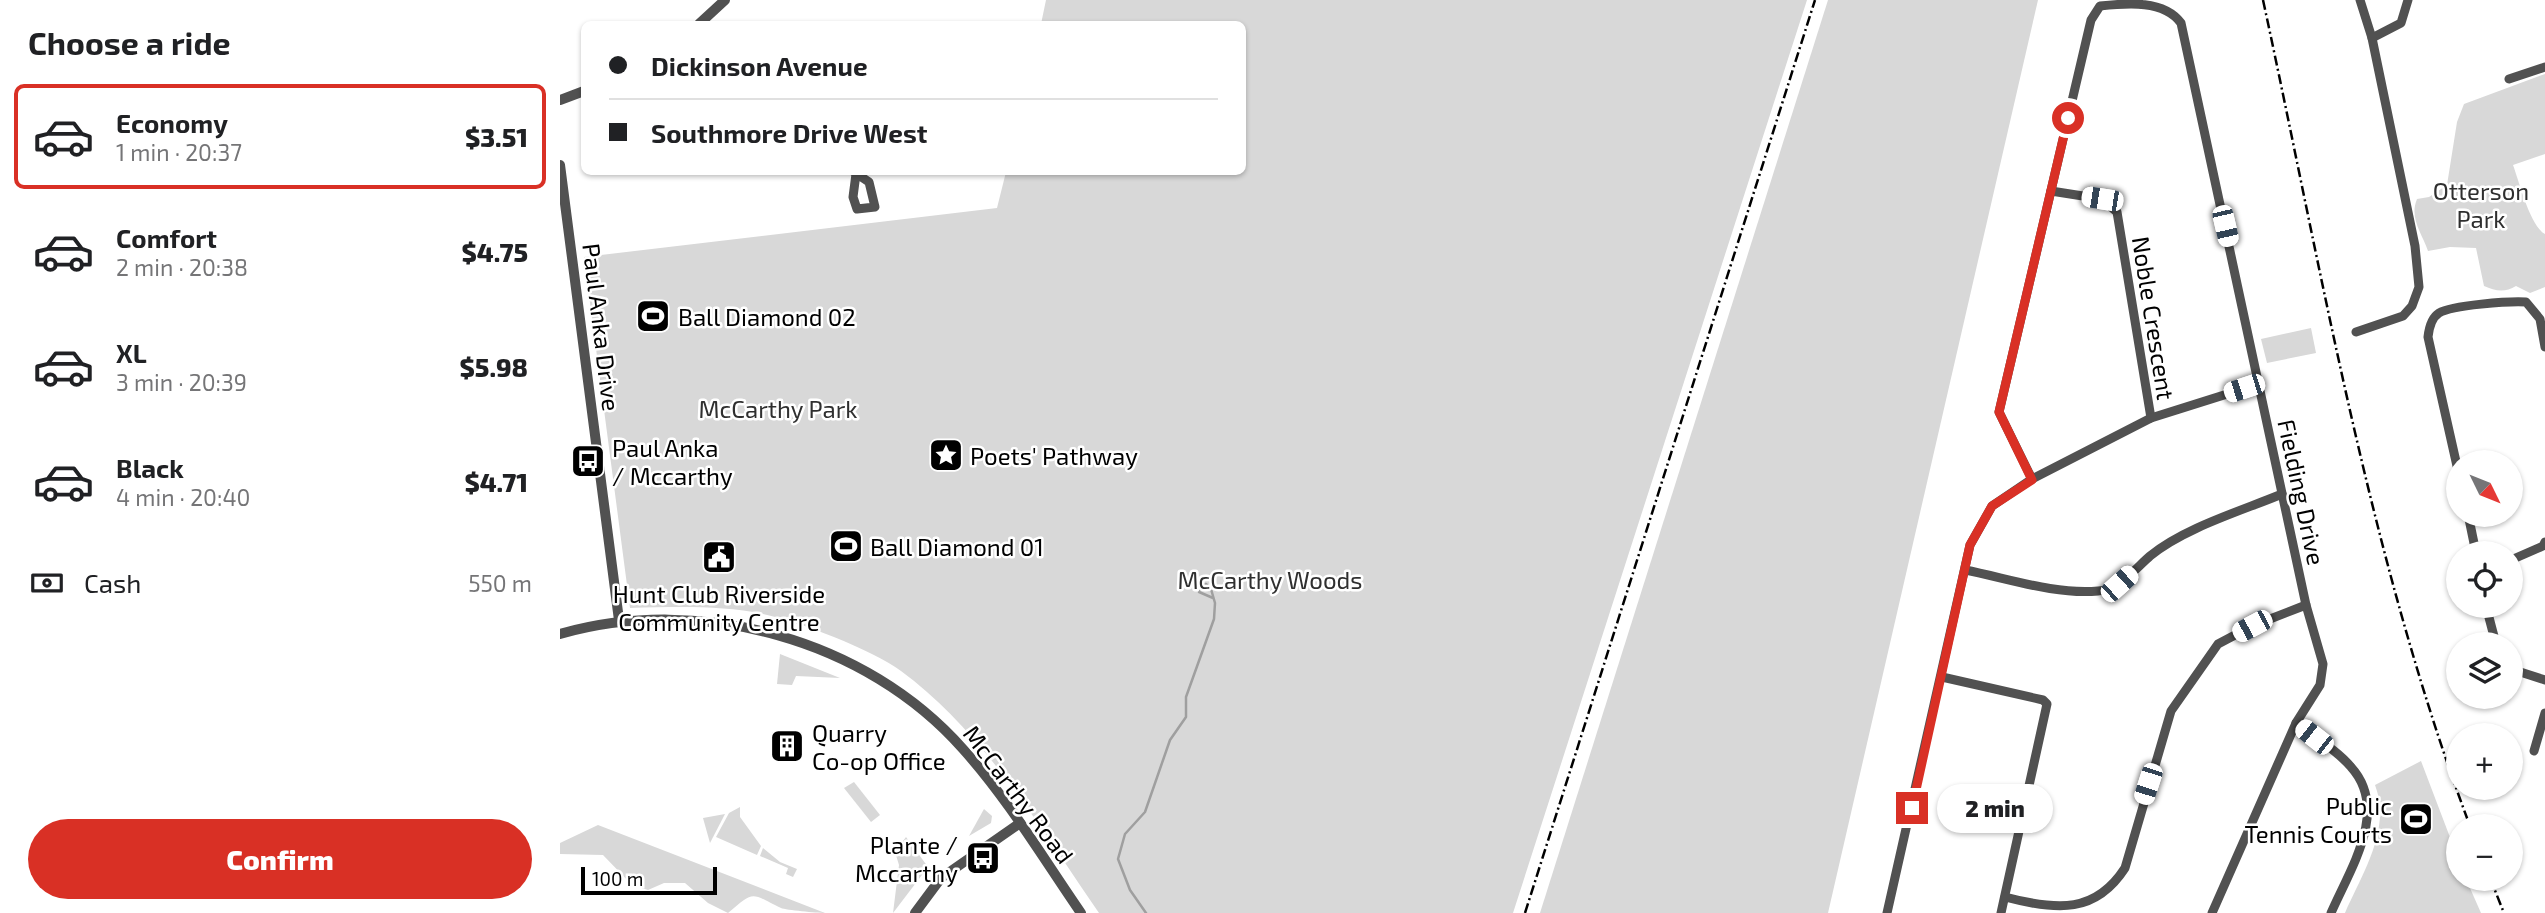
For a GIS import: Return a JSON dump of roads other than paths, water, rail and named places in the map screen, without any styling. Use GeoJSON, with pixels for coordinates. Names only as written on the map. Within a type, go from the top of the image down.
{"type":"FeatureCollection","features":[{"type":"Feature","properties":{"kind":"street"},"geometry":{"type":"LineString","coordinates":[[702,21],[725,0]]}},
{"type":"Feature","properties":{"kind":"street"},"geometry":{"type":"LineString","coordinates":[[2356,332],[2403,316],[2412,306],[2419,287],[2415,246],[2371,38],[2360,0]]}},
{"type":"Feature","properties":{"kind":"street"},"geometry":{"type":"LineString","coordinates":[[2371,38],[2401,23],[2408,0]]}},
{"type":"Feature","properties":{"kind":"street"},"geometry":{"type":"LineString","coordinates":[[2032,480],[1999,412],[2095,12],[2100,6],[2141,2]]}},
{"type":"Feature","properties":{"kind":"street","name":"Fielding Drive"},"geometry":{"type":"LineString","coordinates":[[2141,2],[2165,8],[2181,23],[2306,605],[2319,643],[2323,676],[2296,723],[2212,913]]}},
{"type":"Feature","properties":{"kind":"street"},"geometry":{"type":"LineString","coordinates":[[2509,79],[2545,67]]}},
{"type":"Feature","properties":{"kind":"street"},"geometry":{"type":"LineString","coordinates":[[560,100],[581,92]]}},
{"type":"Feature","properties":{"kind":"street","name":"Paul Anka Drive"},"geometry":{"type":"LineString","coordinates":[[560,165],[619,620]]}},
{"type":"Feature","properties":{"kind":"street","name":"Noble Crescent"},"geometry":{"type":"LineString","coordinates":[[2051,191],[2102,199],[2117,212],[2151,418]]}},
{"type":"Feature","properties":{"kind":"street"},"geometry":{"type":"LineString","coordinates":[[2453,450],[2428,338],[2431,322],[2441,311],[2515,301],[2526,302],[2540,319],[2545,347]]}},
{"type":"Feature","properties":{"kind":"street"},"geometry":{"type":"LineString","coordinates":[[1887,913],[1970,545],[1992,506],[2032,480],[2151,418],[2259,384]]}},
{"type":"Feature","properties":{"kind":"street"},"geometry":{"type":"LineString","coordinates":[[1965,570],[2074,591],[2101,592],[2119,584],[2154,554],[2181,538],[2282,494]]}},
{"type":"Feature","properties":{"kind":"street"},"geometry":{"type":"LineString","coordinates":[[2523,556],[2545,542]]}},
{"type":"Feature","properties":{"kind":"street"},"geometry":{"type":"LineString","coordinates":[[2005,897],[2061,912],[2082,911],[2102,903],[2116,888],[2125,869],[2171,711],[2218,644],[2252,626],[2306,605]]}},
{"type":"Feature","properties":{"kind":"street","name":"McCarthy Road"},"geometry":{"type":"LineString","coordinates":[[560,634],[619,620],[694,621],[753,630],[809,645],[856,666],[913,703],[963,749],[1020,824],[1081,913]]}},
{"type":"Feature","properties":{"kind":"street"},"geometry":{"type":"LineString","coordinates":[[2523,673],[2545,680]]}},
{"type":"Feature","properties":{"kind":"street"},"geometry":{"type":"LineString","coordinates":[[1942,677],[2043,699],[2047,704],[2001,913]]}},
{"type":"Feature","properties":{"kind":"street"},"geometry":{"type":"LineString","coordinates":[[2534,751],[2545,713]]}},
{"type":"Feature","properties":{"kind":"street"},"geometry":{"type":"LineString","coordinates":[[2296,723],[2351,765],[2363,783],[2368,803],[2368,824],[2331,913]]}},
{"type":"Feature","properties":{"kind":"street"},"geometry":{"type":"LineString","coordinates":[[915,913],[941,878],[1020,824]]}},
{"type":"Feature","properties":{"kind":"waterway"},"geometry":{"type":"LineString","coordinates":[[1146,913],[1130,890],[1118,859],[1125,834],[1145,812],[1170,740],[1186,717],[1186,697],[1214,619],[1215,603],[1211,589],[1206,584],[1200,586],[1199,592],[1213,598]]}},
{"type":"Feature","properties":{"kind":"railway"},"geometry":{"type":"LineString","coordinates":[[1525,913],[1815,0]]}},
{"type":"Feature","properties":{"kind":"railway"},"geometry":{"type":"LineString","coordinates":[[2263,0],[2328,313],[2376,521],[2404,624],[2466,814]]}},
{"type":"Feature","properties":{"kind":"railway"},"geometry":{"type":"LineString","coordinates":[[2495,891],[2504,913]]}},
{"type":"Feature","properties":{"kind":"place","name":"Ball Diamond 02"},"geometry":{"type":"Point","coordinates":[653,316]}},
{"type":"Feature","properties":{"kind":"place","name":"Poets' Pathway"},"geometry":{"type":"Point","coordinates":[946,455]}},
{"type":"Feature","properties":{"kind":"place","name":"Paul Anka / Mccarthy"},"geometry":{"type":"Point","coordinates":[588,461]}},
{"type":"Feature","properties":{"kind":"place","name":"Ball Diamond 01"},"geometry":{"type":"Point","coordinates":[846,546]}},
{"type":"Feature","properties":{"kind":"place","name":"Hunt Club Riverside Community Centre"},"geometry":{"type":"Point","coordinates":[719,557]}},
{"type":"Feature","properties":{"kind":"place","name":"Quarry Co-op Office"},"geometry":{"type":"Point","coordinates":[787,746]}},
{"type":"Feature","properties":{"kind":"place","name":"Public Tennis Courts"},"geometry":{"type":"Point","coordinates":[2416,819]}},
{"type":"Feature","properties":{"kind":"place","name":"Plante / Mccarthy"},"geometry":{"type":"Point","coordinates":[983,858]}},
{"type":"Feature","properties":{"kind":"park label","name":"Otterson Park"},"geometry":{"type":"Point","coordinates":[2481,204]}},
{"type":"Feature","properties":{"kind":"park label","name":"McCarthy Park"},"geometry":{"type":"Point","coordinates":[778,408]}},
{"type":"Feature","properties":{"kind":"park label","name":"McCarthy Woods"},"geometry":{"type":"Point","coordinates":[1270,579]}}]}
